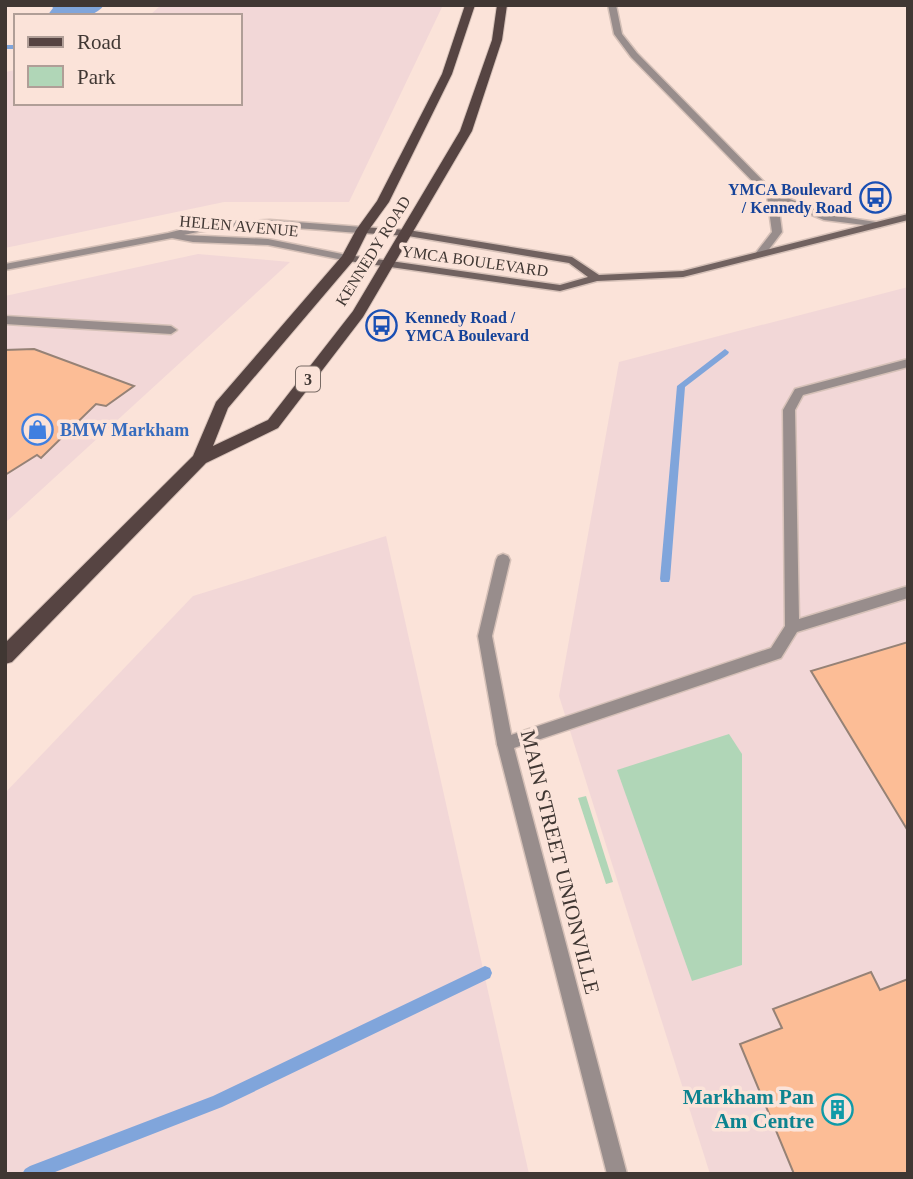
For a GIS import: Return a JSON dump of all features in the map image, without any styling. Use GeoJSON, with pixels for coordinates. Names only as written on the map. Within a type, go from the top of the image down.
{"type":"FeatureCollection","features":[{"type":"Feature","properties":{"kind":"main road","name":"KENNEDY ROAD"},"geometry":{"type":"LineString","coordinates":[[200,459],[221,406],[348,258],[362,230],[383,202],[447,74],[470,5]]}},
{"type":"Feature","properties":{"kind":"main road","name":"KENNEDY ROAD"},"geometry":{"type":"LineString","coordinates":[[5,656],[200,459],[273,424],[358,313],[408,233],[466,131],[497,40],[502,5]]}},
{"type":"Feature","properties":{"kind":"main road","name":"YMCA BOULEVARD"},"geometry":{"type":"LineString","coordinates":[[348,258],[560,288],[597,278],[683,274],[908,216]]}},
{"type":"Feature","properties":{"kind":"main road","name":"YMCA BOULEVARD"},"geometry":{"type":"LineString","coordinates":[[362,230],[408,233],[572,260],[597,278]]}},
{"type":"Feature","properties":{"kind":"street"},"geometry":{"type":"LineString","coordinates":[[612,5],[618,34],[634,55],[772,195],[828,218],[876,225]]}},
{"type":"Feature","properties":{"kind":"street"},"geometry":{"type":"LineString","coordinates":[[760,254],[777,232],[772,195]]}},
{"type":"Feature","properties":{"kind":"street","name":"HELEN AVENUE"},"geometry":{"type":"LineString","coordinates":[[5,267],[207,226],[270,223],[362,230]]}},
{"type":"Feature","properties":{"kind":"street","name":"HELEN AVENUE"},"geometry":{"type":"LineString","coordinates":[[168,236],[205,242],[240,240],[276,243],[312,248],[348,258]]}},
{"type":"Feature","properties":{"kind":"street"},"geometry":{"type":"LineString","coordinates":[[5,320],[171,330]]}},
{"type":"Feature","properties":{"kind":"street"},"geometry":{"type":"LineString","coordinates":[[505,744],[776,653],[792,627],[789,410],[799,392],[908,362]]}},
{"type":"Feature","properties":{"kind":"street","name":"MAIN STREET UNIONVILLE"},"geometry":{"type":"LineString","coordinates":[[503,560],[485,636],[505,744],[617,1174]]}},
{"type":"Feature","properties":{"kind":"street"},"geometry":{"type":"LineString","coordinates":[[792,627],[908,592]]}},
{"type":"Feature","properties":{"kind":"shaded area"},"geometry":{"type":"Polygon","coordinates":[[[161,5],[443,5],[349,202],[224,202],[5,248],[5,72],[14,70],[14,105],[242,105],[242,14],[151,14],[161,5]]]}},
{"type":"Feature","properties":{"kind":"shaded area"},"geometry":{"type":"Polygon","coordinates":[[[198,254],[290,262],[5,523],[5,296],[198,254]]]}},
{"type":"Feature","properties":{"kind":"shaded area"},"geometry":{"type":"Polygon","coordinates":[[[908,287],[908,1174],[710,1174],[559,696],[619,362],[908,287]]]}},
{"type":"Feature","properties":{"kind":"shaded area"},"geometry":{"type":"Polygon","coordinates":[[[386,536],[529,1174],[5,1174],[5,793],[193,596],[386,536]]]}},
{"type":"Feature","properties":{"kind":"green space"},"geometry":{"type":"Polygon","coordinates":[[[729,734],[742,754],[742,965],[692,981],[617,770],[729,734]]]}},
{"type":"Feature","properties":{"kind":"green space"},"geometry":{"type":"Polygon","coordinates":[[[586,796],[613,882],[606,884],[578,798],[586,796]]]}},
{"type":"Feature","properties":{"kind":"water"},"geometry":{"type":"Polygon","coordinates":[[[51,5],[104,5],[93,14],[48,14],[53,8],[51,5]]]}},
{"type":"Feature","properties":{"kind":"building","name":"BMW Markham"},"geometry":{"type":"Polygon","coordinates":[[[34,349],[134,386],[106,406],[96,404],[41,458],[37,455],[5,475],[5,350],[34,349]]]}},
{"type":"Feature","properties":{"kind":"building"},"geometry":{"type":"Polygon","coordinates":[[[908,642],[908,831],[811,671],[908,642]]]}},
{"type":"Feature","properties":{"kind":"building","name":"Markham Pan Am Centre"},"geometry":{"type":"Polygon","coordinates":[[[871,972],[880,990],[908,979],[908,1174],[794,1174],[740,1044],[782,1028],[773,1009],[871,972]]]}},
{"type":"Feature","properties":{"kind":"waterway"},"geometry":{"type":"LineString","coordinates":[[5,47],[14,47]]}},
{"type":"Feature","properties":{"kind":"waterway"},"geometry":{"type":"LineString","coordinates":[[665,579],[681,386],[725,352]]}},
{"type":"Feature","properties":{"kind":"waterway"},"geometry":{"type":"LineString","coordinates":[[30,1174],[217,1102],[485,973]]}},
{"type":"Feature","properties":{"kind":"place","name":"YMCA Boulevard / Kennedy Road"},"geometry":{"type":"Point","coordinates":[875,198]}},
{"type":"Feature","properties":{"kind":"place","name":"Kennedy Road / YMCA Boulevard"},"geometry":{"type":"Point","coordinates":[382,326]}},
{"type":"Feature","properties":{"kind":"place","name":"BMW Markham"},"geometry":{"type":"Point","coordinates":[37,430]}},
{"type":"Feature","properties":{"kind":"place","name":"Markham Pan Am Centre"},"geometry":{"type":"Point","coordinates":[837,1109]}}]}
